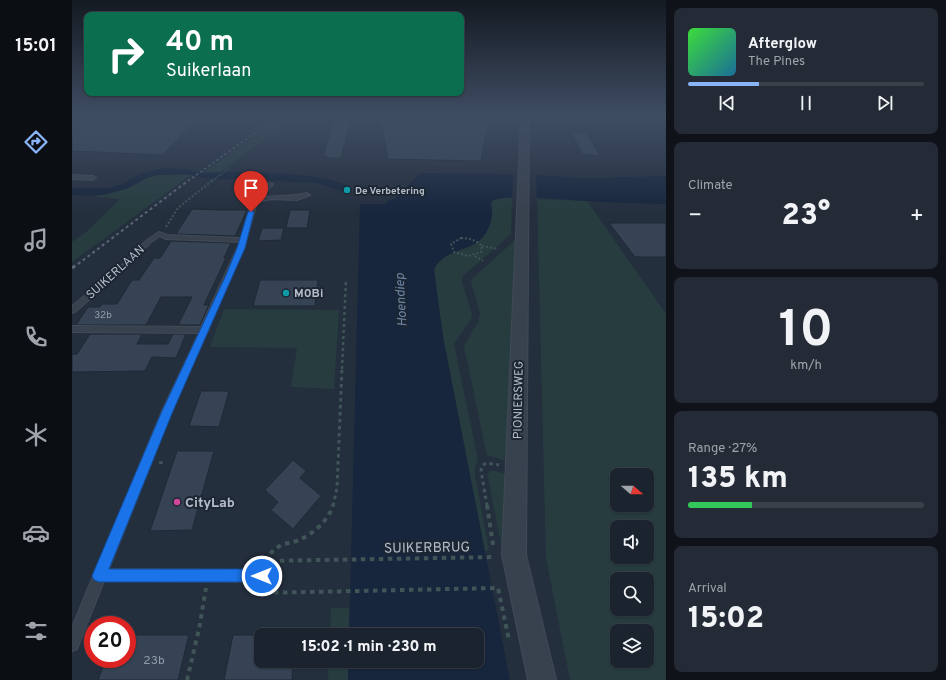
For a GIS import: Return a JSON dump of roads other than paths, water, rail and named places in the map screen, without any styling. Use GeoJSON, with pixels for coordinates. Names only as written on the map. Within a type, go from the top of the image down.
{"type":"FeatureCollection","features":[{"type":"Feature","properties":{"kind":"street","name":"PIONIERSWEG"},"geometry":{"type":"LineString","coordinates":[[524,149],[514,555],[542,680]]}},
{"type":"Feature","properties":{"kind":"lane"},"geometry":{"type":"LineString","coordinates":[[72,177],[93,178]]}},
{"type":"Feature","properties":{"kind":"lane"},"geometry":{"type":"LineString","coordinates":[[72,644],[167,411],[205,330],[244,240],[251,212],[256,200],[266,191],[270,184]]}},
{"type":"Feature","properties":{"kind":"lane"},"geometry":{"type":"LineString","coordinates":[[256,200],[273,197],[291,198],[307,195]]}},
{"type":"Feature","properties":{"kind":"lane","name":"SUIKERLAAN"},"geometry":{"type":"LineString","coordinates":[[72,310],[125,266],[149,241],[159,234],[166,238],[244,240]]}},
{"type":"Feature","properties":{"kind":"lane"},"geometry":{"type":"LineString","coordinates":[[72,329],[205,330]]}},
{"type":"Feature","properties":{"kind":"lane"},"geometry":{"type":"LineString","coordinates":[[99,576],[262,576]]}},
{"type":"Feature","properties":{"kind":"water"},"geometry":{"type":"Polygon","coordinates":[[[163,168],[189,169],[203,173],[226,172],[306,175],[335,181],[349,186],[342,191],[316,183],[203,178],[187,174],[157,175],[146,178],[128,188],[107,194],[92,196],[72,195],[72,188],[108,188],[120,185],[142,173],[163,168]]]}},
{"type":"Feature","properties":{"kind":"water","name":"Hoendiep"},"geometry":{"type":"Polygon","coordinates":[[[422,173],[514,174],[585,178],[666,176],[666,204],[523,197],[510,197],[492,201],[492,216],[490,224],[480,240],[467,248],[445,257],[434,269],[443,337],[510,680],[348,680],[348,668],[484,668],[484,628],[349,628],[360,204],[385,204],[389,200],[395,199],[418,175],[422,173]]]}},
{"type":"Feature","properties":{"kind":"railway"},"geometry":{"type":"LineString","coordinates":[[188,181],[233,149]]}},
{"type":"Feature","properties":{"kind":"railway"},"geometry":{"type":"LineString","coordinates":[[78,264],[189,180]]}},
{"type":"Feature","properties":{"kind":"railway"},"geometry":{"type":"LineString","coordinates":[[72,268],[79,263]]}},
{"type":"Feature","properties":{"kind":"place","name":"De Verbetering"},"geometry":{"type":"Point","coordinates":[347,190]}},
{"type":"Feature","properties":{"kind":"place","name":"M0Bi"},"geometry":{"type":"Point","coordinates":[286,293]}},
{"type":"Feature","properties":{"kind":"place","name":"CityLab"},"geometry":{"type":"Point","coordinates":[177,502]}}]}
